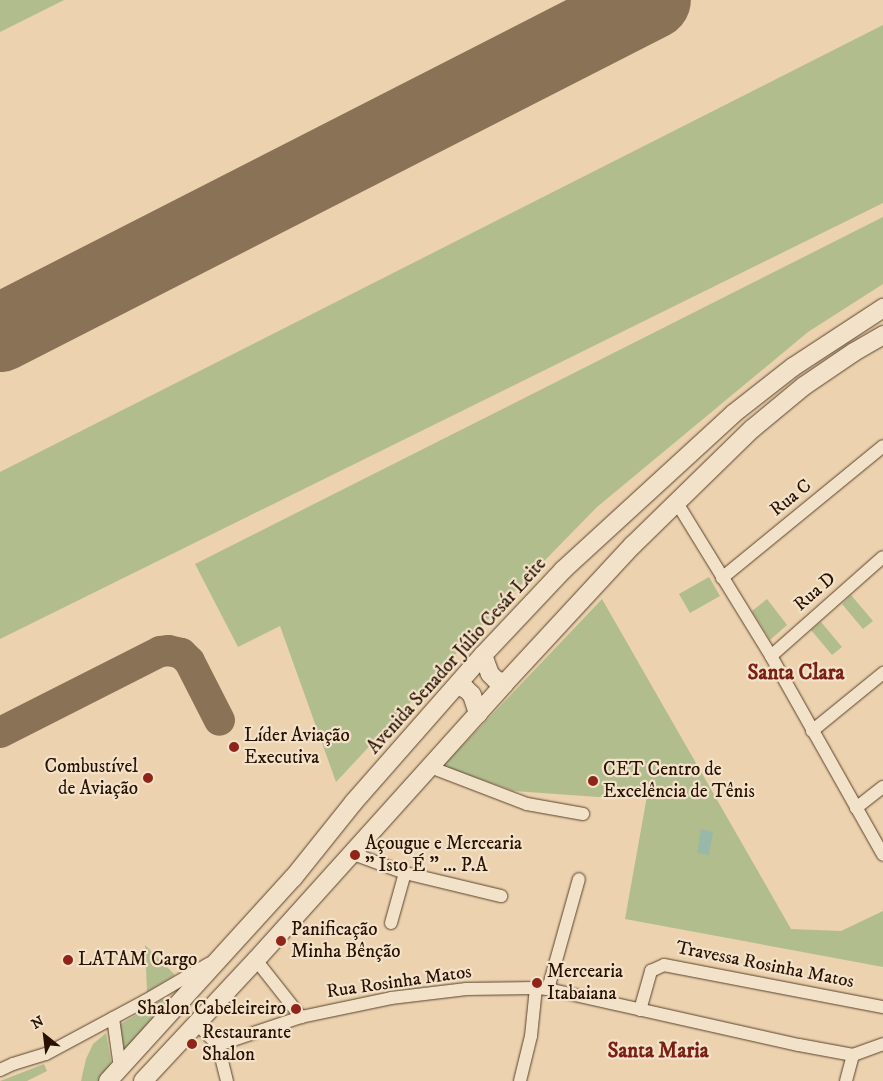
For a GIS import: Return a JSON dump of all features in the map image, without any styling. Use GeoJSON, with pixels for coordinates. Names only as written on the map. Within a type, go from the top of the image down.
{"type":"FeatureCollection","features":[{"type":"Feature","properties":{"kind":"main road","name":"Avenida Senador Júlio Cesár Leite"},"geometry":{"type":"LineString","coordinates":[[114,1075],[292,878],[353,804],[484,655],[563,570],[733,414],[793,367],[883,308]]}},
{"type":"Feature","properties":{"kind":"main road"},"geometry":{"type":"LineString","coordinates":[[143,1081],[256,960],[592,588],[752,429],[789,398],[854,352],[883,335]]}},
{"type":"Feature","properties":{"kind":"main road"},"geometry":{"type":"LineString","coordinates":[[484,655],[490,674],[505,683]]}},
{"type":"Feature","properties":{"kind":"main road"},"geometry":{"type":"LineString","coordinates":[[457,686],[466,689],[472,695],[478,714]]}},
{"type":"Feature","properties":{"kind":"street","name":"Rua C"},"geometry":{"type":"LineString","coordinates":[[722,578],[883,446]]}},
{"type":"Feature","properties":{"kind":"street"},"geometry":{"type":"LineString","coordinates":[[677,503],[771,656],[883,856]]}},
{"type":"Feature","properties":{"kind":"street","name":"Rua D"},"geometry":{"type":"LineString","coordinates":[[771,656],[883,557]]}},
{"type":"Feature","properties":{"kind":"street"},"geometry":{"type":"LineString","coordinates":[[812,731],[883,673]]}},
{"type":"Feature","properties":{"kind":"street"},"geometry":{"type":"LineString","coordinates":[[430,767],[527,804],[583,814]]}},
{"type":"Feature","properties":{"kind":"street"},"geometry":{"type":"LineString","coordinates":[[856,808],[883,787]]}},
{"type":"Feature","properties":{"kind":"street"},"geometry":{"type":"LineString","coordinates":[[352,853],[405,872],[500,896]]}},
{"type":"Feature","properties":{"kind":"street"},"geometry":{"type":"LineString","coordinates":[[391,923],[405,872]]}},
{"type":"Feature","properties":{"kind":"street"},"geometry":{"type":"LineString","coordinates":[[520,1081],[542,989],[579,879]]}},
{"type":"Feature","properties":{"kind":"street"},"geometry":{"type":"LineString","coordinates":[[0,1070],[6,1063],[46,1054],[223,956]]}},
{"type":"Feature","properties":{"kind":"street"},"geometry":{"type":"LineString","coordinates":[[256,960],[301,1017]]}},
{"type":"Feature","properties":{"kind":"street","name":"Travessa Rosinha Matos"},"geometry":{"type":"LineString","coordinates":[[640,1010],[651,971],[664,965],[883,1007]]}},
{"type":"Feature","properties":{"kind":"street","name":"Rua Rosinha Matos"},"geometry":{"type":"LineString","coordinates":[[218,1045],[301,1017],[391,998],[466,989],[542,989],[853,1055]]}},
{"type":"Feature","properties":{"kind":"street"},"geometry":{"type":"LineString","coordinates":[[112,1018],[114,1075]]}},
{"type":"Feature","properties":{"kind":"street"},"geometry":{"type":"LineString","coordinates":[[196,1023],[218,1045],[227,1081]]}},
{"type":"Feature","properties":{"kind":"street"},"geometry":{"type":"LineString","coordinates":[[846,1081],[853,1055],[883,1044]]}},
{"type":"Feature","properties":{"kind":"green space"},"geometry":{"type":"Polygon","coordinates":[[[0,0],[64,0],[0,32],[0,0]]]}},
{"type":"Feature","properties":{"kind":"green space"},"geometry":{"type":"Polygon","coordinates":[[[883,25],[883,203],[0,639],[0,472],[883,25]]]}},
{"type":"Feature","properties":{"kind":"green space"},"geometry":{"type":"Polygon","coordinates":[[[883,217],[883,284],[808,332],[597,507],[508,598],[336,782],[280,626],[238,647],[195,564],[883,217]]]}},
{"type":"Feature","properties":{"kind":"green space"},"geometry":{"type":"Polygon","coordinates":[[[709,577],[720,596],[690,613],[679,594],[709,577]]]}},
{"type":"Feature","properties":{"kind":"green space"},"geometry":{"type":"Polygon","coordinates":[[[851,595],[873,621],[863,629],[842,604],[851,595]]]}},
{"type":"Feature","properties":{"kind":"green space","name":"CET Centro de Excelência de Tênis"},"geometry":{"type":"Polygon","coordinates":[[[602,599],[791,929],[841,931],[883,911],[883,967],[625,919],[647,796],[598,797],[514,791],[443,766],[602,599]]]}},
{"type":"Feature","properties":{"kind":"green space"},"geometry":{"type":"Polygon","coordinates":[[[767,599],[787,625],[770,640],[752,611],[767,599]]]}},
{"type":"Feature","properties":{"kind":"green space"},"geometry":{"type":"Polygon","coordinates":[[[821,622],[842,647],[832,655],[811,630],[821,622]]]}},
{"type":"Feature","properties":{"kind":"green space"},"geometry":{"type":"Polygon","coordinates":[[[145,945],[175,975],[147,992],[145,945]]]}},
{"type":"Feature","properties":{"kind":"green space"},"geometry":{"type":"Polygon","coordinates":[[[166,999],[169,1003],[123,1053],[119,1025],[166,999]]]}},
{"type":"Feature","properties":{"kind":"green space"},"geometry":{"type":"Polygon","coordinates":[[[106,1033],[111,1061],[108,1072],[99,1081],[81,1081],[86,1059],[93,1044],[106,1033]]]}},
{"type":"Feature","properties":{"kind":"green space"},"geometry":{"type":"Polygon","coordinates":[[[44,1064],[47,1071],[27,1081],[0,1081],[44,1064]]]}},
{"type":"Feature","properties":{"kind":"shaded area"},"geometry":{"type":"Polygon","coordinates":[[[701,829],[713,832],[709,855],[697,853],[701,829]]]}},
{"type":"Feature","properties":{"kind":"taxiway"},"geometry":{"type":"LineString","coordinates":[[0,732],[160,651],[168,650],[181,653],[189,661],[219,720]]}},
{"type":"Feature","properties":{"kind":"runway"},"geometry":{"type":"LineString","coordinates":[[0,333],[652,0]]}},
{"type":"Feature","properties":{"kind":"place","name":"Líder Aviação Executiva"},"geometry":{"type":"Point","coordinates":[234,747]}},
{"type":"Feature","properties":{"kind":"place","name":"Combustível de Aviação"},"geometry":{"type":"Point","coordinates":[148,778]}},
{"type":"Feature","properties":{"kind":"place","name":"CET Centro de Excelência de Tênis"},"geometry":{"type":"Point","coordinates":[593,781]}},
{"type":"Feature","properties":{"kind":"place","name":"Açougue e Mercearia \" Isto É \" ... P.A"},"geometry":{"type":"Point","coordinates":[355,855]}},
{"type":"Feature","properties":{"kind":"place","name":"Panificação Minha Bênção"},"geometry":{"type":"Point","coordinates":[281,941]}},
{"type":"Feature","properties":{"kind":"place","name":"LATAM Cargo"},"geometry":{"type":"Point","coordinates":[68,960]}},
{"type":"Feature","properties":{"kind":"place","name":"Mercearia Itabaiana"},"geometry":{"type":"Point","coordinates":[537,983]}},
{"type":"Feature","properties":{"kind":"place","name":"Shalon Cabeleireiro"},"geometry":{"type":"Point","coordinates":[296,1009]}},
{"type":"Feature","properties":{"kind":"place","name":"Restaurante Shalon"},"geometry":{"type":"Point","coordinates":[192,1044]}},
{"type":"Feature","properties":{"kind":"district","name":"Santa Clara"},"geometry":{"type":"Point","coordinates":[796,673]}},
{"type":"Feature","properties":{"kind":"district","name":"Santa Maria"},"geometry":{"type":"Point","coordinates":[658,1051]}}]}
